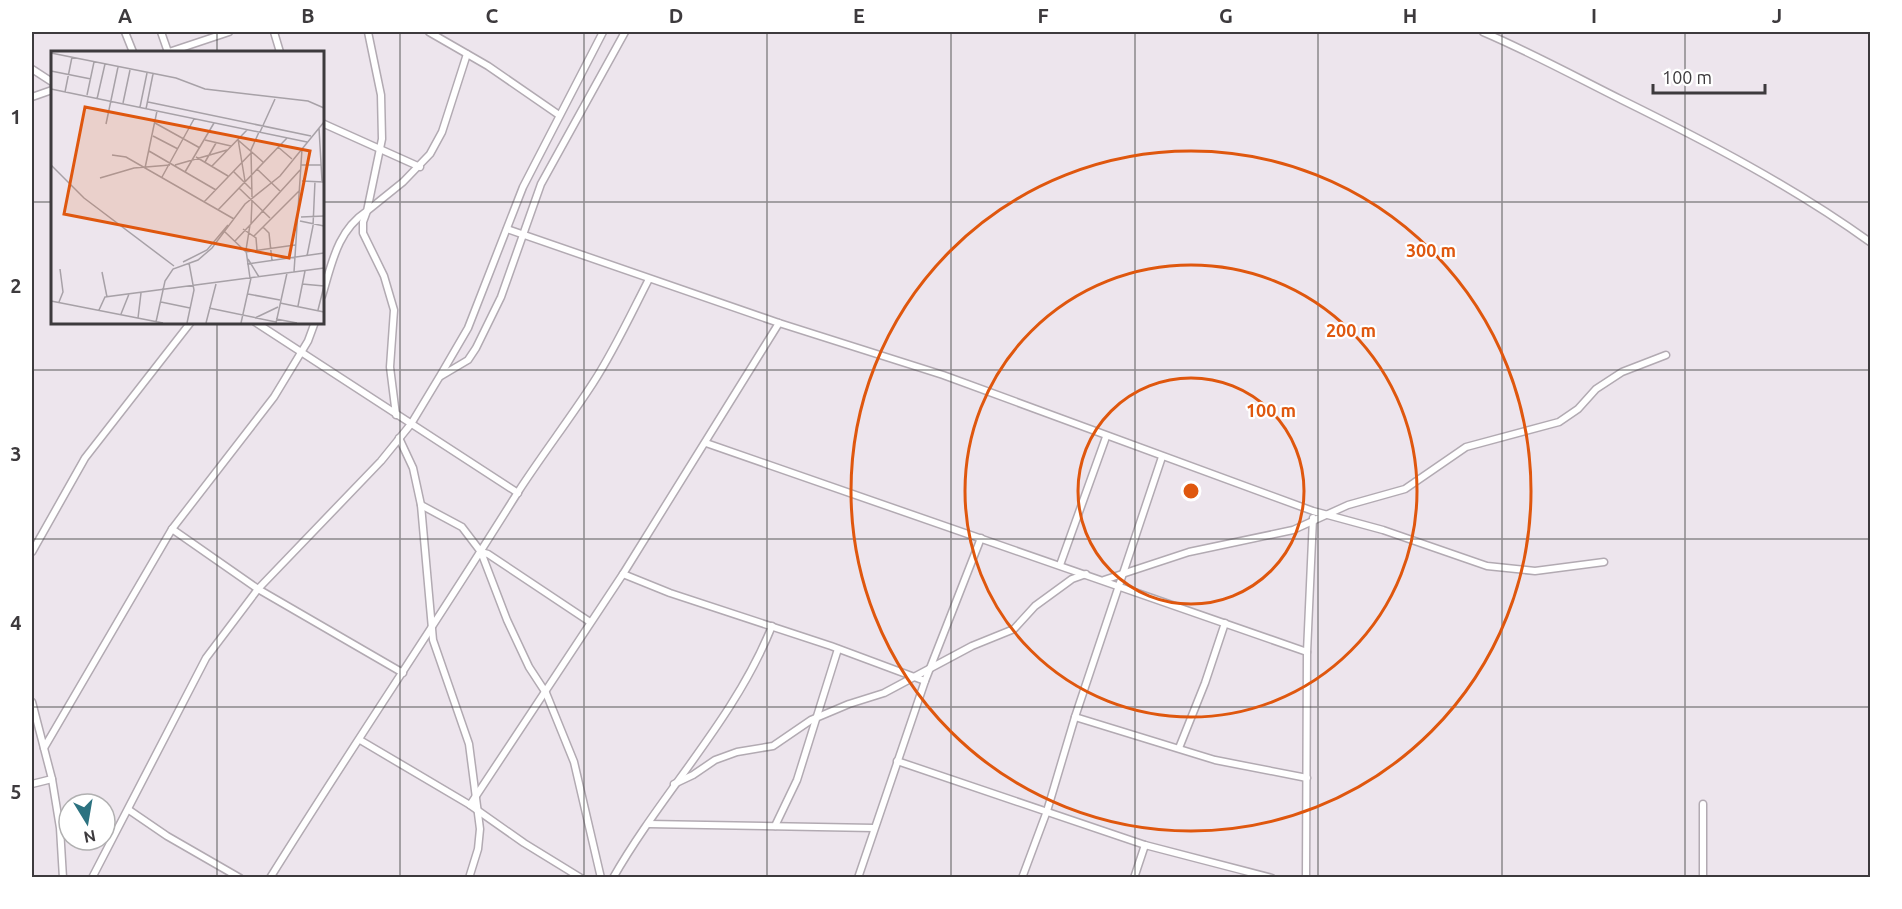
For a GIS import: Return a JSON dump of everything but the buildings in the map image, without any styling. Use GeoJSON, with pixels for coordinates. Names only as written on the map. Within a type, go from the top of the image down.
{"type":"FeatureCollection","features":[{"type":"Feature","properties":{"kind":"street"},"geometry":{"type":"LineString","coordinates":[[125,32],[134,51]]}},
{"type":"Feature","properties":{"kind":"street"},"geometry":{"type":"LineString","coordinates":[[161,32],[168,51]]}},
{"type":"Feature","properties":{"kind":"street"},"geometry":{"type":"LineString","coordinates":[[171,51],[229,32]]}},
{"type":"Feature","properties":{"kind":"street"},"geometry":{"type":"LineString","coordinates":[[274,32],[280,51]]}},
{"type":"Feature","properties":{"kind":"street"},"geometry":{"type":"LineString","coordinates":[[368,32],[381,95],[382,139],[363,233],[387,284],[395,317],[390,367],[396,415]]}},
{"type":"Feature","properties":{"kind":"street"},"geometry":{"type":"LineString","coordinates":[[429,32],[467,54],[559,115]]}},
{"type":"Feature","properties":{"kind":"street"},"geometry":{"type":"LineString","coordinates":[[92,878],[206,658],[258,589],[340,506],[411,424],[440,376],[468,328],[523,187],[603,32]]}},
{"type":"Feature","properties":{"kind":"street"},"geometry":{"type":"LineString","coordinates":[[440,376],[468,360],[476,348],[501,297],[521,235],[541,184],[625,32]]}},
{"type":"Feature","properties":{"kind":"street"},"geometry":{"type":"LineString","coordinates":[[1483,32],[1675,124],[1760,170],[1827,211],[1870,242]]}},
{"type":"Feature","properties":{"kind":"street"},"geometry":{"type":"LineString","coordinates":[[324,289],[336,248],[352,222],[420,167],[430,154],[442,132],[467,54]]}},
{"type":"Feature","properties":{"kind":"street"},"geometry":{"type":"LineString","coordinates":[[32,69],[51,81]]}},
{"type":"Feature","properties":{"kind":"street"},"geometry":{"type":"LineString","coordinates":[[32,97],[51,90]]}},
{"type":"Feature","properties":{"kind":"street"},"geometry":{"type":"LineString","coordinates":[[324,124],[420,167]]}},
{"type":"Feature","properties":{"kind":"street"},"geometry":{"type":"LineString","coordinates":[[507,229],[779,323],[943,375],[1106,437],[1313,511],[1383,530],[1487,566],[1535,571],[1604,562]]}},
{"type":"Feature","properties":{"kind":"street"},"geometry":{"type":"LineString","coordinates":[[270,878],[343,760],[360,740],[403,673],[430,626],[594,382],[649,279]]}},
{"type":"Feature","properties":{"kind":"street"},"geometry":{"type":"LineString","coordinates":[[470,805],[623,574],[779,323]]}},
{"type":"Feature","properties":{"kind":"street"},"geometry":{"type":"LineString","coordinates":[[32,552],[85,458],[189,324]]}},
{"type":"Feature","properties":{"kind":"street"},"geometry":{"type":"LineString","coordinates":[[258,324],[518,493]]}},
{"type":"Feature","properties":{"kind":"street"},"geometry":{"type":"LineString","coordinates":[[44,748],[172,529],[274,397],[301,353],[314,324]]}},
{"type":"Feature","properties":{"kind":"street"},"geometry":{"type":"LineString","coordinates":[[1104,580],[1189,552],[1293,530],[1348,505],[1404,489],[1466,447],[1559,422],[1578,409],[1596,389],[1622,372],[1666,355]]}},
{"type":"Feature","properties":{"kind":"street"},"geometry":{"type":"LineString","coordinates":[[1060,564],[1106,437]]}},
{"type":"Feature","properties":{"kind":"street"},"geometry":{"type":"LineString","coordinates":[[399,438],[413,468],[421,505],[430,626],[444,674],[466,730],[479,811],[480,841],[469,878]]}},
{"type":"Feature","properties":{"kind":"street"},"geometry":{"type":"LineString","coordinates":[[706,443],[1060,564],[1307,652]]}},
{"type":"Feature","properties":{"kind":"street"},"geometry":{"type":"LineString","coordinates":[[1022,878],[1047,812],[1075,717],[1162,457]]}},
{"type":"Feature","properties":{"kind":"street"},"geometry":{"type":"LineString","coordinates":[[421,505],[462,527],[481,552],[507,620],[529,667],[546,693],[574,762],[601,878]]}},
{"type":"Feature","properties":{"kind":"street"},"geometry":{"type":"LineString","coordinates":[[1306,878],[1307,652],[1313,511]]}},
{"type":"Feature","properties":{"kind":"street"},"geometry":{"type":"LineString","coordinates":[[172,529],[258,589],[403,673]]}},
{"type":"Feature","properties":{"kind":"street"},"geometry":{"type":"LineString","coordinates":[[858,878],[929,669],[981,537]]}},
{"type":"Feature","properties":{"kind":"street"},"geometry":{"type":"LineString","coordinates":[[481,552],[488,554],[590,622]]}},
{"type":"Feature","properties":{"kind":"street"},"geometry":{"type":"LineString","coordinates":[[623,574],[670,593],[772,626],[925,681]]}},
{"type":"Feature","properties":{"kind":"street"},"geometry":{"type":"LineString","coordinates":[[674,784],[693,775],[715,760],[737,752],[772,746],[818,717],[884,693],[972,646],[1014,630],[1035,606],[1072,579],[1086,574]]}},
{"type":"Feature","properties":{"kind":"street"},"geometry":{"type":"LineString","coordinates":[[1179,748],[1202,694],[1224,623]]}},
{"type":"Feature","properties":{"kind":"street"},"geometry":{"type":"LineString","coordinates":[[613,878],[674,784],[741,689],[772,626]]}},
{"type":"Feature","properties":{"kind":"street"},"geometry":{"type":"LineString","coordinates":[[775,826],[797,780],[838,649]]}},
{"type":"Feature","properties":{"kind":"street"},"geometry":{"type":"LineString","coordinates":[[32,702],[52,779],[60,828],[63,878]]}},
{"type":"Feature","properties":{"kind":"street"},"geometry":{"type":"LineString","coordinates":[[1075,717],[1253,770],[1307,778]]}},
{"type":"Feature","properties":{"kind":"street"},"geometry":{"type":"LineString","coordinates":[[360,740],[429,783],[470,805],[581,878]]}},
{"type":"Feature","properties":{"kind":"street"},"geometry":{"type":"LineString","coordinates":[[897,761],[1145,845],[1272,878]]}},
{"type":"Feature","properties":{"kind":"street"},"geometry":{"type":"LineString","coordinates":[[32,784],[52,779]]}},
{"type":"Feature","properties":{"kind":"street"},"geometry":{"type":"LineString","coordinates":[[1703,804],[1703,878]]}},
{"type":"Feature","properties":{"kind":"street"},"geometry":{"type":"LineString","coordinates":[[129,810],[167,836],[240,878]]}},
{"type":"Feature","properties":{"kind":"street"},"geometry":{"type":"LineString","coordinates":[[648,824],[874,828]]}},
{"type":"Feature","properties":{"kind":"street"},"geometry":{"type":"LineString","coordinates":[[1134,878],[1145,845]]}}]}
